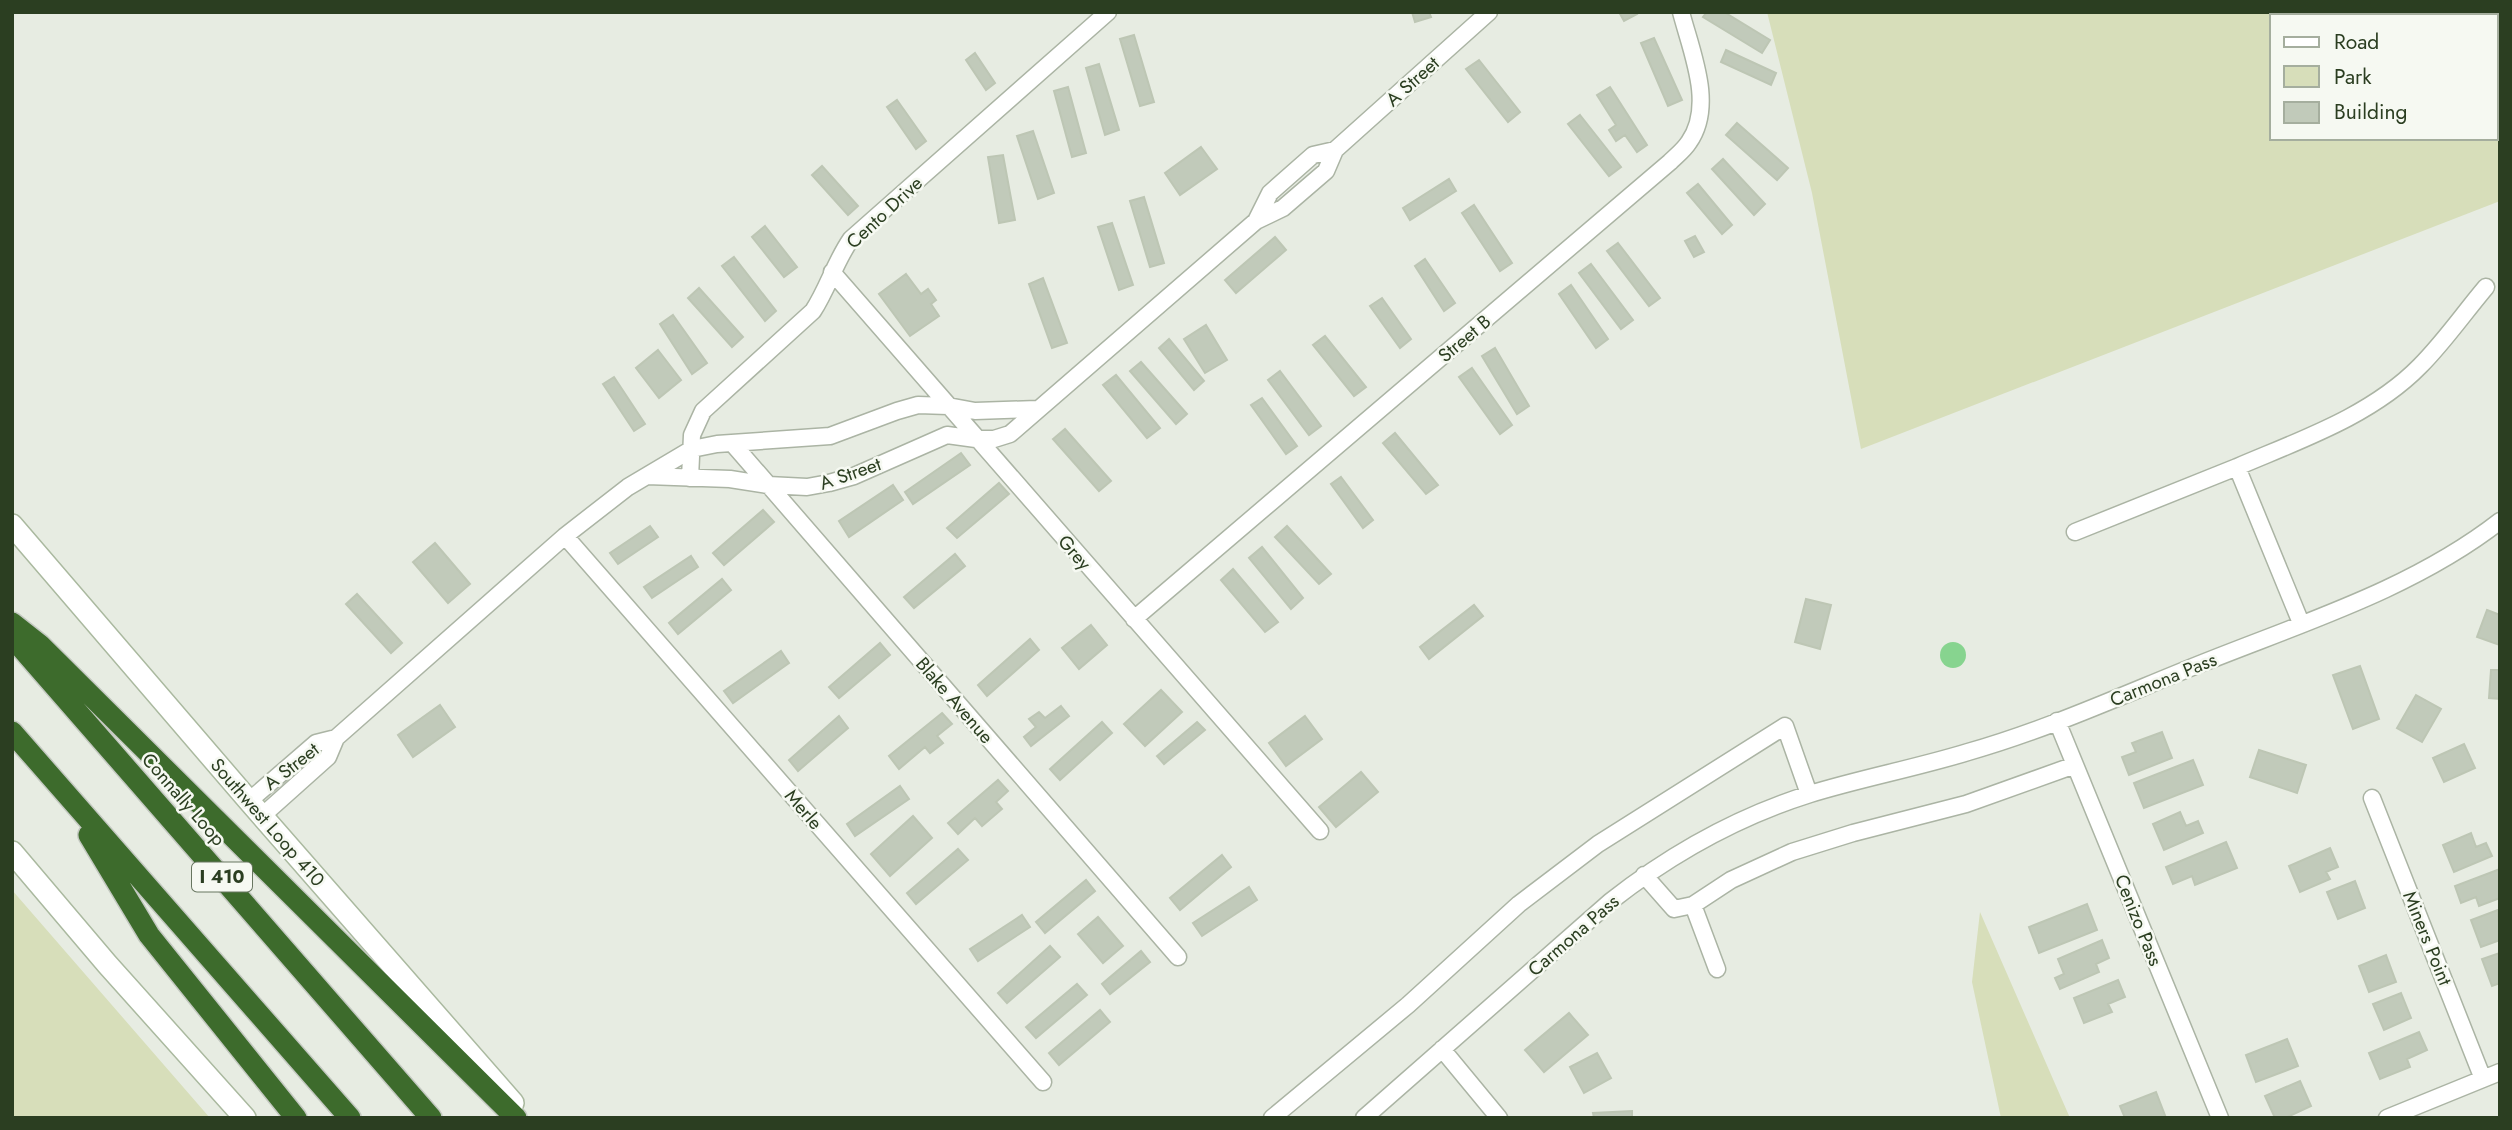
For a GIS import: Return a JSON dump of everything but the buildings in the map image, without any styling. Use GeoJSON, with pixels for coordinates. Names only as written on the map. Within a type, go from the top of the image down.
{"type":"FeatureCollection","features":[{"type":"Feature","properties":{"kind":"highway"},"geometry":{"type":"LineString","coordinates":[[12,623],[40,645],[516,1118]]}},
{"type":"Feature","properties":{"kind":"highway","name":"Connally Loop"},"geometry":{"type":"LineString","coordinates":[[12,637],[431,1118]]}},
{"type":"Feature","properties":{"kind":"highway"},"geometry":{"type":"LineString","coordinates":[[12,732],[350,1118]]}},
{"type":"Feature","properties":{"kind":"highway"},"geometry":{"type":"LineString","coordinates":[[59,785],[149,935],[296,1118]]}},
{"type":"Feature","properties":{"kind":"main road","name":"Southwest Loop 410"},"geometry":{"type":"LineString","coordinates":[[12,525],[526,1118]]}},
{"type":"Feature","properties":{"kind":"main road"},"geometry":{"type":"LineString","coordinates":[[12,852],[107,964],[245,1118]]}},
{"type":"Feature","properties":{"kind":"street","name":"Cento Drive"},"geometry":{"type":"LineString","coordinates":[[690,478],[692,435],[704,411],[813,311],[851,239],[1108,12]]}},
{"type":"Feature","properties":{"kind":"street","name":"A Street"},"geometry":{"type":"LineString","coordinates":[[648,476],[730,479],[807,487],[854,475],[947,435],[994,439],[1010,434],[1256,221],[1270,193],[1304,162],[1312,155],[1335,150],[1489,12]]}},
{"type":"Feature","properties":{"kind":"street","name":"Street B"},"geometry":{"type":"LineString","coordinates":[[1134,619],[1689,143],[1698,125],[1700,85],[1681,12]]}},
{"type":"Feature","properties":{"kind":"street","name":"Grey"},"geometry":{"type":"LineString","coordinates":[[832,272],[1320,831]]}},
{"type":"Feature","properties":{"kind":"street"},"geometry":{"type":"LineString","coordinates":[[2075,533],[2307,437],[2376,403],[2420,366],[2486,287]]}},
{"type":"Feature","properties":{"kind":"street","name":"A Street"},"geometry":{"type":"LineString","coordinates":[[256,808],[328,757],[336,738],[565,536],[628,487],[692,449],[732,443],[830,436],[918,405],[948,406],[975,411],[1037,409]]}},
{"type":"Feature","properties":{"kind":"street","name":"Blake Avenue"},"geometry":{"type":"LineString","coordinates":[[732,443],[1178,957]]}},
{"type":"Feature","properties":{"kind":"street"},"geometry":{"type":"LineString","coordinates":[[2237,467],[2301,623]]}},
{"type":"Feature","properties":{"kind":"street","name":"Carmona Pass"},"geometry":{"type":"LineString","coordinates":[[1364,1118],[1611,901],[1687,847],[1742,820],[1809,794],[1970,752],[2057,722],[2367,597],[2427,568],[2474,541],[2500,521]]}},
{"type":"Feature","properties":{"kind":"street","name":"Merle"},"geometry":{"type":"LineString","coordinates":[[565,536],[1043,1082]]}},
{"type":"Feature","properties":{"kind":"street","name":"Cenizo Pass"},"geometry":{"type":"LineString","coordinates":[[2057,722],[2220,1118]]}},
{"type":"Feature","properties":{"kind":"street"},"geometry":{"type":"LineString","coordinates":[[1272,1118],[1408,1005],[1519,904],[1598,844],[1785,726],[1809,794]]}},
{"type":"Feature","properties":{"kind":"street"},"geometry":{"type":"LineString","coordinates":[[1644,875],[1674,909],[1693,905],[1731,880],[1792,852],[1966,804],[2075,765]]}},
{"type":"Feature","properties":{"kind":"street","name":"Miners Point"},"geometry":{"type":"LineString","coordinates":[[2372,798],[2483,1079]]}},
{"type":"Feature","properties":{"kind":"street"},"geometry":{"type":"LineString","coordinates":[[1693,905],[1717,969]]}},
{"type":"Feature","properties":{"kind":"street"},"geometry":{"type":"LineString","coordinates":[[1442,1049],[1499,1118]]}},
{"type":"Feature","properties":{"kind":"street"},"geometry":{"type":"LineString","coordinates":[[2388,1118],[2500,1072]]}},
{"type":"Feature","properties":{"kind":"green space"},"geometry":{"type":"Polygon","coordinates":[[[1767,12],[2500,12],[2500,201],[1861,449],[1812,193],[1767,12]]]}},
{"type":"Feature","properties":{"kind":"green space"},"geometry":{"type":"Polygon","coordinates":[[[12,890],[210,1118],[12,1118],[12,890]]]}},
{"type":"Feature","properties":{"kind":"green space"},"geometry":{"type":"Polygon","coordinates":[[[1980,912],[2070,1118],[2001,1118],[1972,982],[1980,912]]]}},
{"type":"Feature","properties":{"kind":"shaded area"},"geometry":{"type":"Polygon","coordinates":[[[1953,642],[1962,646],[1966,655],[1962,664],[1953,668],[1944,664],[1940,655],[1944,646],[1953,642]]]}}]}
